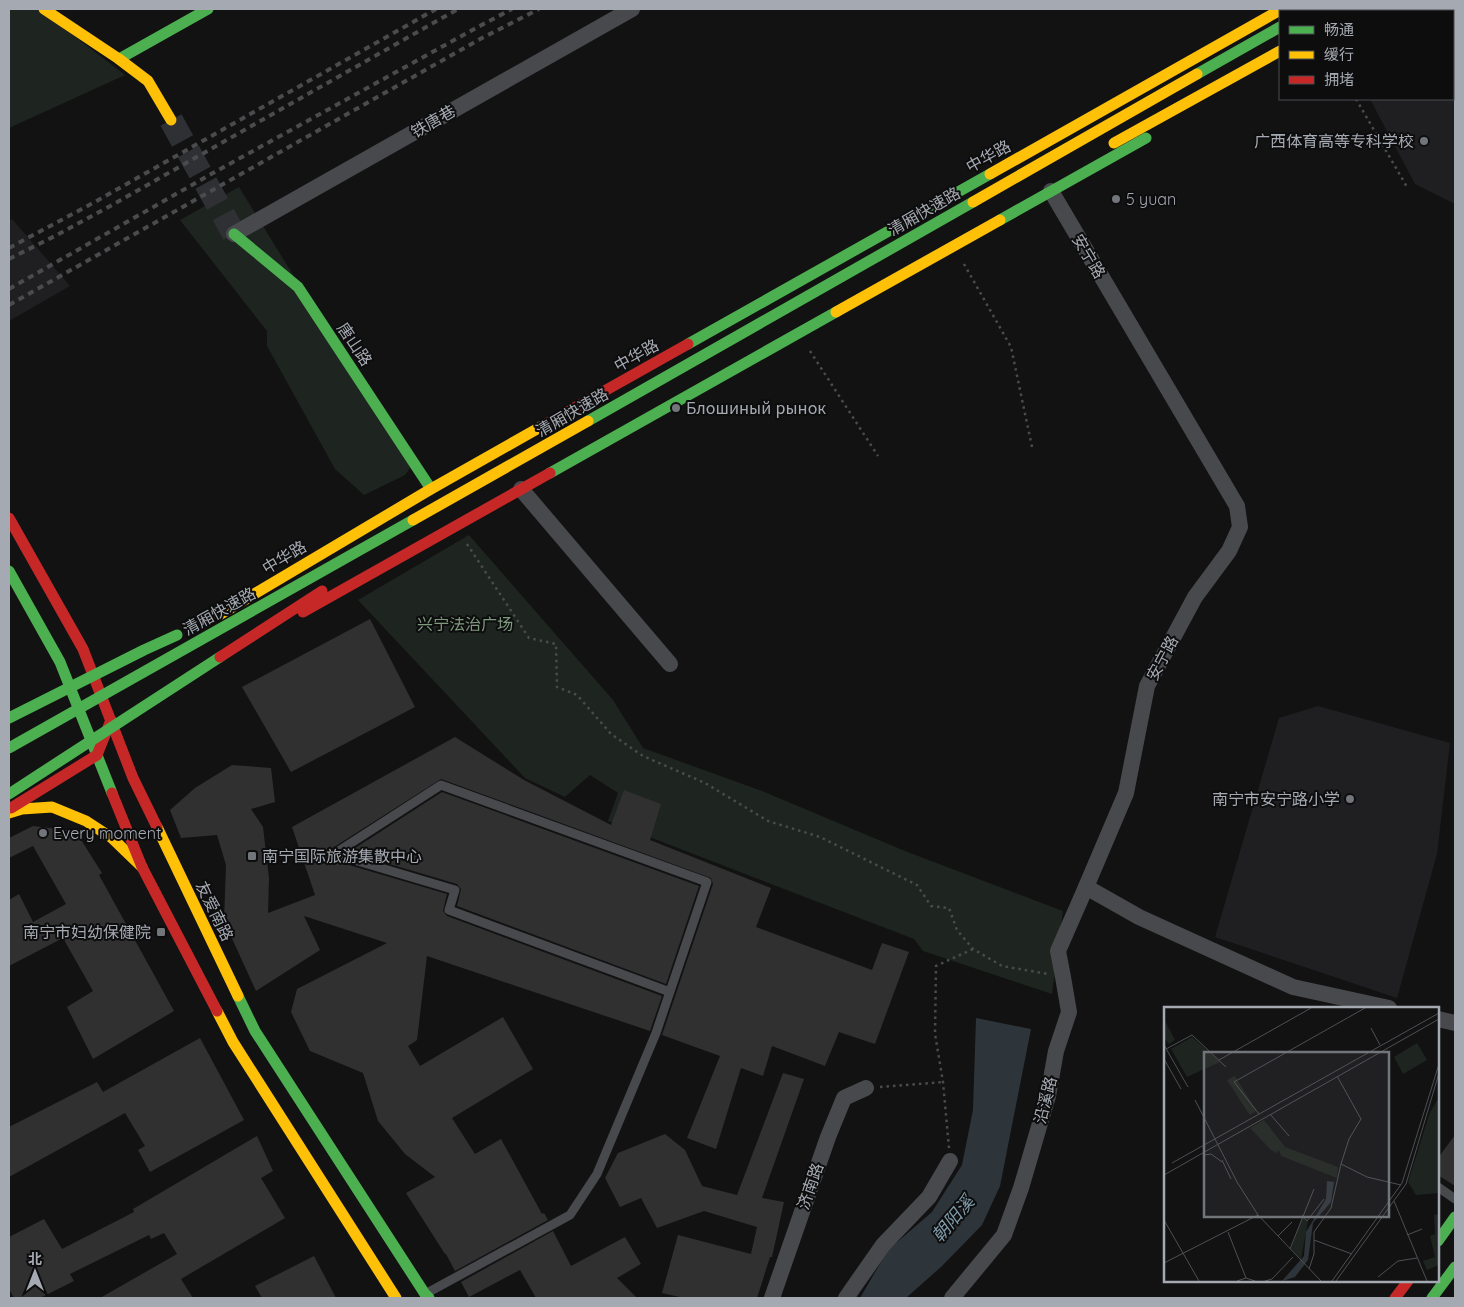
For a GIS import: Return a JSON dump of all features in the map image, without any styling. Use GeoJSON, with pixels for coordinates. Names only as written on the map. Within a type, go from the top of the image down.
{"type":"FeatureCollection","features":[{"type":"Feature","properties":{"kind":"main road"},"geometry":{"type":"LineString","coordinates":[[44,9],[119,59],[148,81],[171,120]]}},
{"type":"Feature","properties":{"kind":"main road"},"geometry":{"type":"LineString","coordinates":[[119,59],[208,9]]}},
{"type":"Feature","properties":{"kind":"main road","name":"中华路"},"geometry":{"type":"LineString","coordinates":[[347,558],[207,621],[431,489],[1279,11]]}},
{"type":"Feature","properties":{"kind":"main road","name":"清厢快速路"},"geometry":{"type":"LineString","coordinates":[[9,748],[347,558],[1279,28]]}},
{"type":"Feature","properties":{"kind":"main road"},"geometry":{"type":"LineString","coordinates":[[1084,160],[1279,52]]}},
{"type":"Feature","properties":{"kind":"main road"},"geometry":{"type":"LineString","coordinates":[[40,760],[1279,64]]}},
{"type":"Feature","properties":{"kind":"main road","name":"唐山路"},"geometry":{"type":"LineString","coordinates":[[234,234],[298,287],[431,489]]}},
{"type":"Feature","properties":{"kind":"main road","name":"清厢快速路"},"geometry":{"type":"LineString","coordinates":[[202,656],[432,529],[632,414]]}},
{"type":"Feature","properties":{"kind":"main road","name":"友爱南路"},"geometry":{"type":"LineString","coordinates":[[9,518],[83,649],[133,778],[256,1031],[424,1297]]}},
{"type":"Feature","properties":{"kind":"main road"},"geometry":{"type":"LineString","coordinates":[[9,571],[60,662],[61,677],[75,700],[142,867],[233,1042],[396,1298]]}},
{"type":"Feature","properties":{"kind":"main road"},"geometry":{"type":"LineString","coordinates":[[9,794],[344,577]]}},
{"type":"Feature","properties":{"kind":"main road"},"geometry":{"type":"LineString","coordinates":[[9,718],[144,650],[190,630],[98,687],[9,735]]}},
{"type":"Feature","properties":{"kind":"main road"},"geometry":{"type":"LineString","coordinates":[[76,727],[118,703]]}},
{"type":"Feature","properties":{"kind":"main road"},"geometry":{"type":"LineString","coordinates":[[9,810],[97,755],[111,720]]}},
{"type":"Feature","properties":{"kind":"main road"},"geometry":{"type":"LineString","coordinates":[[9,814],[22,809],[52,807],[86,820],[112,838],[142,867]]}},
{"type":"Feature","properties":{"kind":"main road"},"geometry":{"type":"LineString","coordinates":[[1439,1240],[1455,1217]]}},
{"type":"Feature","properties":{"kind":"main road"},"geometry":{"type":"LineString","coordinates":[[1432,1298],[1455,1267]]}},
{"type":"Feature","properties":{"kind":"main road"},"geometry":{"type":"LineString","coordinates":[[1395,1298],[1407,1282]]}},
{"type":"Feature","properties":{"kind":"street","name":"铁唐巷"},"geometry":{"type":"LineString","coordinates":[[234,234],[632,9]]}},
{"type":"Feature","properties":{"kind":"street","name":"安宁路"},"geometry":{"type":"LineString","coordinates":[[1051,190],[1237,506],[1240,527],[1229,550],[1195,597],[1147,686],[1126,793],[1086,887]]}},
{"type":"Feature","properties":{"kind":"street"},"geometry":{"type":"LineString","coordinates":[[521,489],[670,664]]}},
{"type":"Feature","properties":{"kind":"street"},"geometry":{"type":"LineString","coordinates":[[1086,887],[1139,917],[1293,987],[1384,1007]]}},
{"type":"Feature","properties":{"kind":"street","name":"沿溪路"},"geometry":{"type":"LineString","coordinates":[[952,1298],[1004,1235],[1021,1188],[1048,1096],[1056,1051],[1069,1012],[1058,951],[1086,887]]}},
{"type":"Feature","properties":{"kind":"street"},"geometry":{"type":"LineString","coordinates":[[1439,1019],[1455,1023]]}},
{"type":"Feature","properties":{"kind":"street","name":"济南路"},"geometry":{"type":"LineString","coordinates":[[775,1296],[828,1137],[844,1098],[866,1088]]}},
{"type":"Feature","properties":{"kind":"street"},"geometry":{"type":"LineString","coordinates":[[846,1298],[883,1245],[928,1197],[950,1162]]}},
{"type":"Feature","properties":{"kind":"lane"},"geometry":{"type":"LineString","coordinates":[[424,1297],[570,1215],[597,1174],[656,1033],[670,992],[707,882],[441,785],[334,854],[455,890],[449,910],[670,992]]}},
{"type":"Feature","properties":{"kind":"lane"},"geometry":{"type":"LineString","coordinates":[[1439,1188],[1455,1199]]}},
{"type":"Feature","properties":{"kind":"path"},"geometry":{"type":"LineString","coordinates":[[1357,100],[1407,187]]}},
{"type":"Feature","properties":{"kind":"path"},"geometry":{"type":"LineString","coordinates":[[953,246],[1011,347],[1032,447]]}},
{"type":"Feature","properties":{"kind":"path"},"geometry":{"type":"LineString","coordinates":[[799,332],[878,456]]}},
{"type":"Feature","properties":{"kind":"path"},"geometry":{"type":"LineString","coordinates":[[455,526],[529,638],[556,644],[556,687],[577,695],[611,734],[643,756],[705,783],[768,822],[820,837],[917,885],[931,906],[949,908],[957,930],[973,949],[1002,966],[1064,976]]}},
{"type":"Feature","properties":{"kind":"path"},"geometry":{"type":"LineString","coordinates":[[950,1162],[943,1082],[935,1034],[936,966],[973,949]]}},
{"type":"Feature","properties":{"kind":"path"},"geometry":{"type":"LineString","coordinates":[[866,1088],[943,1082]]}},
{"type":"Feature","properties":{"kind":"shaded area","name":"广西体育高等专科学校"},"geometry":{"type":"Polygon","coordinates":[[[1454,22],[1455,204],[1415,184],[1371,100],[1454,100],[1454,22]]]}},
{"type":"Feature","properties":{"kind":"shaded area"},"geometry":{"type":"Polygon","coordinates":[[[12,219],[70,286],[9,321],[9,221],[12,219]]]}},
{"type":"Feature","properties":{"kind":"shaded area","name":"南宁市安宁路小学"},"geometry":{"type":"Polygon","coordinates":[[[1318,706],[1450,743],[1437,854],[1397,998],[1215,937],[1279,718],[1318,706]]]}},
{"type":"Feature","properties":{"kind":"green space"},"geometry":{"type":"Polygon","coordinates":[[[9,9],[39,9],[125,75],[9,128],[9,9]]]}},
{"type":"Feature","properties":{"kind":"green space"},"geometry":{"type":"Polygon","coordinates":[[[239,187],[407,460],[410,468],[405,475],[364,495],[335,469],[267,346],[267,331],[180,220],[239,187]]]}},
{"type":"Feature","properties":{"kind":"green space","name":"兴宁法治广场"},"geometry":{"type":"Polygon","coordinates":[[[469,535],[613,700],[643,748],[762,791],[905,851],[1063,911],[1052,994],[923,951],[914,939],[608,821],[618,793],[590,775],[565,797],[525,778],[358,600],[469,535]]]}},
{"type":"Feature","properties":{"kind":"water","name":"朝阳溪"},"geometry":{"type":"Polygon","coordinates":[[[976,1018],[1031,1029],[1000,1186],[982,1225],[942,1266],[906,1298],[860,1298],[888,1250],[932,1212],[962,1165],[973,1110],[976,1018]]]}},
{"type":"Feature","properties":{"kind":"building"},"geometry":{"type":"Polygon","coordinates":[[[370,619],[415,707],[291,772],[242,687],[370,619]]]}},
{"type":"Feature","properties":{"kind":"building"},"geometry":{"type":"Polygon","coordinates":[[[455,737],[524,780],[611,825],[624,790],[661,804],[650,840],[771,888],[756,927],[872,970],[882,943],[909,952],[875,1044],[839,1032],[825,1066],[772,1046],[763,1076],[741,1068],[716,1149],[687,1138],[720,1056],[662,1035],[713,884],[711,878],[441,779],[331,849],[328,854],[332,860],[447,894],[443,911],[447,916],[662,996],[650,1031],[427,956],[417,1040],[408,1046],[420,1066],[503,1017],[533,1069],[452,1118],[475,1154],[501,1139],[542,1214],[544,1213],[548,1220],[455,1271],[406,1193],[435,1177],[405,1154],[378,1121],[363,1073],[310,1051],[291,1012],[297,989],[387,943],[304,916],[320,950],[256,991],[224,921],[226,865],[217,835],[181,838],[170,810],[195,788],[232,765],[271,768],[275,802],[251,809],[263,827],[269,878],[268,913],[315,895],[292,827],[455,737]]]}},
{"type":"Feature","properties":{"kind":"building"},"geometry":{"type":"Polygon","coordinates":[[[442,792],[699,886],[666,984],[457,906],[461,889],[457,884],[349,852],[442,792]]]}},
{"type":"Feature","properties":{"kind":"building"},"geometry":{"type":"Polygon","coordinates":[[[33,826],[67,830],[78,835],[102,873],[99,875],[174,1011],[93,1059],[67,1007],[93,991],[63,938],[9,966],[9,900],[19,894],[33,922],[66,904],[33,846],[9,858],[9,838],[33,826]]]}},
{"type":"Feature","properties":{"kind":"building"},"geometry":{"type":"Polygon","coordinates":[[[200,1038],[244,1120],[150,1172],[138,1150],[145,1146],[125,1113],[9,1177],[9,1127],[97,1082],[103,1092],[200,1038]]]}},
{"type":"Feature","properties":{"kind":"building"},"geometry":{"type":"Polygon","coordinates":[[[783,1073],[804,1079],[762,1198],[784,1202],[772,1257],[770,1257],[757,1298],[684,1298],[662,1293],[678,1235],[751,1254],[757,1227],[704,1211],[657,1228],[641,1198],[620,1207],[605,1178],[618,1153],[665,1134],[685,1150],[702,1186],[737,1195],[783,1073]]]}},
{"type":"Feature","properties":{"kind":"building"},"geometry":{"type":"Polygon","coordinates":[[[1455,1135],[1455,1186],[1439,1176],[1439,1157],[1455,1135]]]}},
{"type":"Feature","properties":{"kind":"building"},"geometry":{"type":"Polygon","coordinates":[[[257,1136],[273,1171],[261,1178],[285,1218],[181,1279],[193,1298],[100,1298],[177,1254],[164,1233],[151,1239],[149,1235],[70,1274],[74,1281],[40,1298],[14,1298],[9,1289],[9,1237],[44,1219],[62,1249],[134,1212],[133,1209],[257,1136]]]}},
{"type":"Feature","properties":{"kind":"building"},"geometry":{"type":"Polygon","coordinates":[[[553,1231],[571,1266],[625,1237],[641,1264],[617,1278],[637,1298],[536,1298],[520,1270],[469,1297],[461,1282],[553,1231]]]}},
{"type":"Feature","properties":{"kind":"building"},"geometry":{"type":"Polygon","coordinates":[[[314,1256],[336,1298],[262,1298],[255,1286],[314,1256]]]}},
{"type":"Feature","properties":{"kind":"tunnel"},"geometry":{"type":"LineString","coordinates":[[171,120],[234,234]]}},
{"type":"Feature","properties":{"kind":"railway"},"geometry":{"type":"LineString","coordinates":[[9,248],[93,203],[436,9]]}},
{"type":"Feature","properties":{"kind":"railway"},"geometry":{"type":"LineString","coordinates":[[9,259],[112,205],[458,9]]}},
{"type":"Feature","properties":{"kind":"railway"},"geometry":{"type":"LineString","coordinates":[[9,289],[213,173],[512,9]]}},
{"type":"Feature","properties":{"kind":"railway"},"geometry":{"type":"LineString","coordinates":[[9,305],[482,38],[539,9]]}},
{"type":"Feature","properties":{"kind":"traffic: fast"},"geometry":{"type":"LineString","coordinates":[[119,59],[208,9]]}},
{"type":"Feature","properties":{"kind":"traffic: fast"},"geometry":{"type":"LineString","coordinates":[[1197,74],[1279,28]]}},
{"type":"Feature","properties":{"kind":"traffic: fast"},"geometry":{"type":"LineString","coordinates":[[1000,220],[1146,138]]}},
{"type":"Feature","properties":{"kind":"traffic: fast"},"geometry":{"type":"LineString","coordinates":[[688,344],[990,174]]}},
{"type":"Feature","properties":{"kind":"traffic: fast"},"geometry":{"type":"LineString","coordinates":[[588,421],[973,202]]}},
{"type":"Feature","properties":{"kind":"traffic: fast"},"geometry":{"type":"LineString","coordinates":[[234,234],[298,287],[431,489]]}},
{"type":"Feature","properties":{"kind":"traffic: fast"},"geometry":{"type":"LineString","coordinates":[[550,473],[836,312]]}},
{"type":"Feature","properties":{"kind":"traffic: fast"},"geometry":{"type":"LineString","coordinates":[[9,748],[413,520]]}},
{"type":"Feature","properties":{"kind":"traffic: fast"},"geometry":{"type":"LineString","coordinates":[[9,571],[60,662],[112,793]]}},
{"type":"Feature","properties":{"kind":"traffic: fast"},"geometry":{"type":"LineString","coordinates":[[9,718],[177,635]]}},
{"type":"Feature","properties":{"kind":"traffic: fast"},"geometry":{"type":"LineString","coordinates":[[9,794],[220,657]]}},
{"type":"Feature","properties":{"kind":"traffic: fast"},"geometry":{"type":"LineString","coordinates":[[238,996],[255,1031],[429,1298]]}},
{"type":"Feature","properties":{"kind":"traffic: fast"},"geometry":{"type":"LineString","coordinates":[[1439,1240],[1455,1217]]}},
{"type":"Feature","properties":{"kind":"traffic: fast"},"geometry":{"type":"LineString","coordinates":[[1432,1298],[1455,1267]]}},
{"type":"Feature","properties":{"kind":"traffic: slow"},"geometry":{"type":"LineString","coordinates":[[44,9],[119,59],[148,81],[171,120]]}},
{"type":"Feature","properties":{"kind":"traffic: slow"},"geometry":{"type":"LineString","coordinates":[[990,174],[1279,11]]}},
{"type":"Feature","properties":{"kind":"traffic: slow"},"geometry":{"type":"LineString","coordinates":[[1114,143],[1279,52]]}},
{"type":"Feature","properties":{"kind":"traffic: slow"},"geometry":{"type":"LineString","coordinates":[[973,202],[1197,74]]}},
{"type":"Feature","properties":{"kind":"traffic: slow"},"geometry":{"type":"LineString","coordinates":[[836,312],[1000,220]]}},
{"type":"Feature","properties":{"kind":"traffic: slow"},"geometry":{"type":"LineString","coordinates":[[413,520],[588,421]]}},
{"type":"Feature","properties":{"kind":"traffic: slow"},"geometry":{"type":"LineString","coordinates":[[219,615],[431,489],[544,425]]}},
{"type":"Feature","properties":{"kind":"traffic: slow"},"geometry":{"type":"LineString","coordinates":[[9,813],[22,809],[52,807],[86,821],[112,838],[142,867]]}},
{"type":"Feature","properties":{"kind":"traffic: slow"},"geometry":{"type":"LineString","coordinates":[[157,827],[238,996]]}},
{"type":"Feature","properties":{"kind":"traffic: slow"},"geometry":{"type":"LineString","coordinates":[[217,1011],[233,1042],[396,1298]]}},
{"type":"Feature","properties":{"kind":"traffic: jam"},"geometry":{"type":"LineString","coordinates":[[544,425],[688,344]]}},
{"type":"Feature","properties":{"kind":"traffic: jam"},"geometry":{"type":"LineString","coordinates":[[303,612],[550,473]]}},
{"type":"Feature","properties":{"kind":"traffic: jam"},"geometry":{"type":"LineString","coordinates":[[9,518],[83,649],[133,778],[157,827]]}},
{"type":"Feature","properties":{"kind":"traffic: jam"},"geometry":{"type":"LineString","coordinates":[[220,657],[322,591]]}},
{"type":"Feature","properties":{"kind":"traffic: jam"},"geometry":{"type":"LineString","coordinates":[[11,808],[97,755],[111,720]]}},
{"type":"Feature","properties":{"kind":"traffic: jam"},"geometry":{"type":"LineString","coordinates":[[112,793],[142,867],[217,1011]]}},
{"type":"Feature","properties":{"kind":"traffic: jam"},"geometry":{"type":"LineString","coordinates":[[1395,1298],[1407,1282]]}},
{"type":"Feature","properties":{"kind":"place","name":"广西体育高等专科学校"},"geometry":{"type":"Point","coordinates":[1424,141]}},
{"type":"Feature","properties":{"kind":"place","name":"5 yuan"},"geometry":{"type":"Point","coordinates":[1116,199]}},
{"type":"Feature","properties":{"kind":"place","name":"Блошиный рынок"},"geometry":{"type":"Point","coordinates":[676,408]}},
{"type":"Feature","properties":{"kind":"place","name":"南宁市安宁路小学"},"geometry":{"type":"Point","coordinates":[1350,799]}},
{"type":"Feature","properties":{"kind":"place","name":"Every moment"},"geometry":{"type":"Point","coordinates":[43,833]}},
{"type":"Feature","properties":{"kind":"place","name":"南宁国际旅游集散中心"},"geometry":{"type":"Point","coordinates":[252,856]}},
{"type":"Feature","properties":{"kind":"place","name":"南宁市妇幼保健院"},"geometry":{"type":"Point","coordinates":[161,932]}}]}
